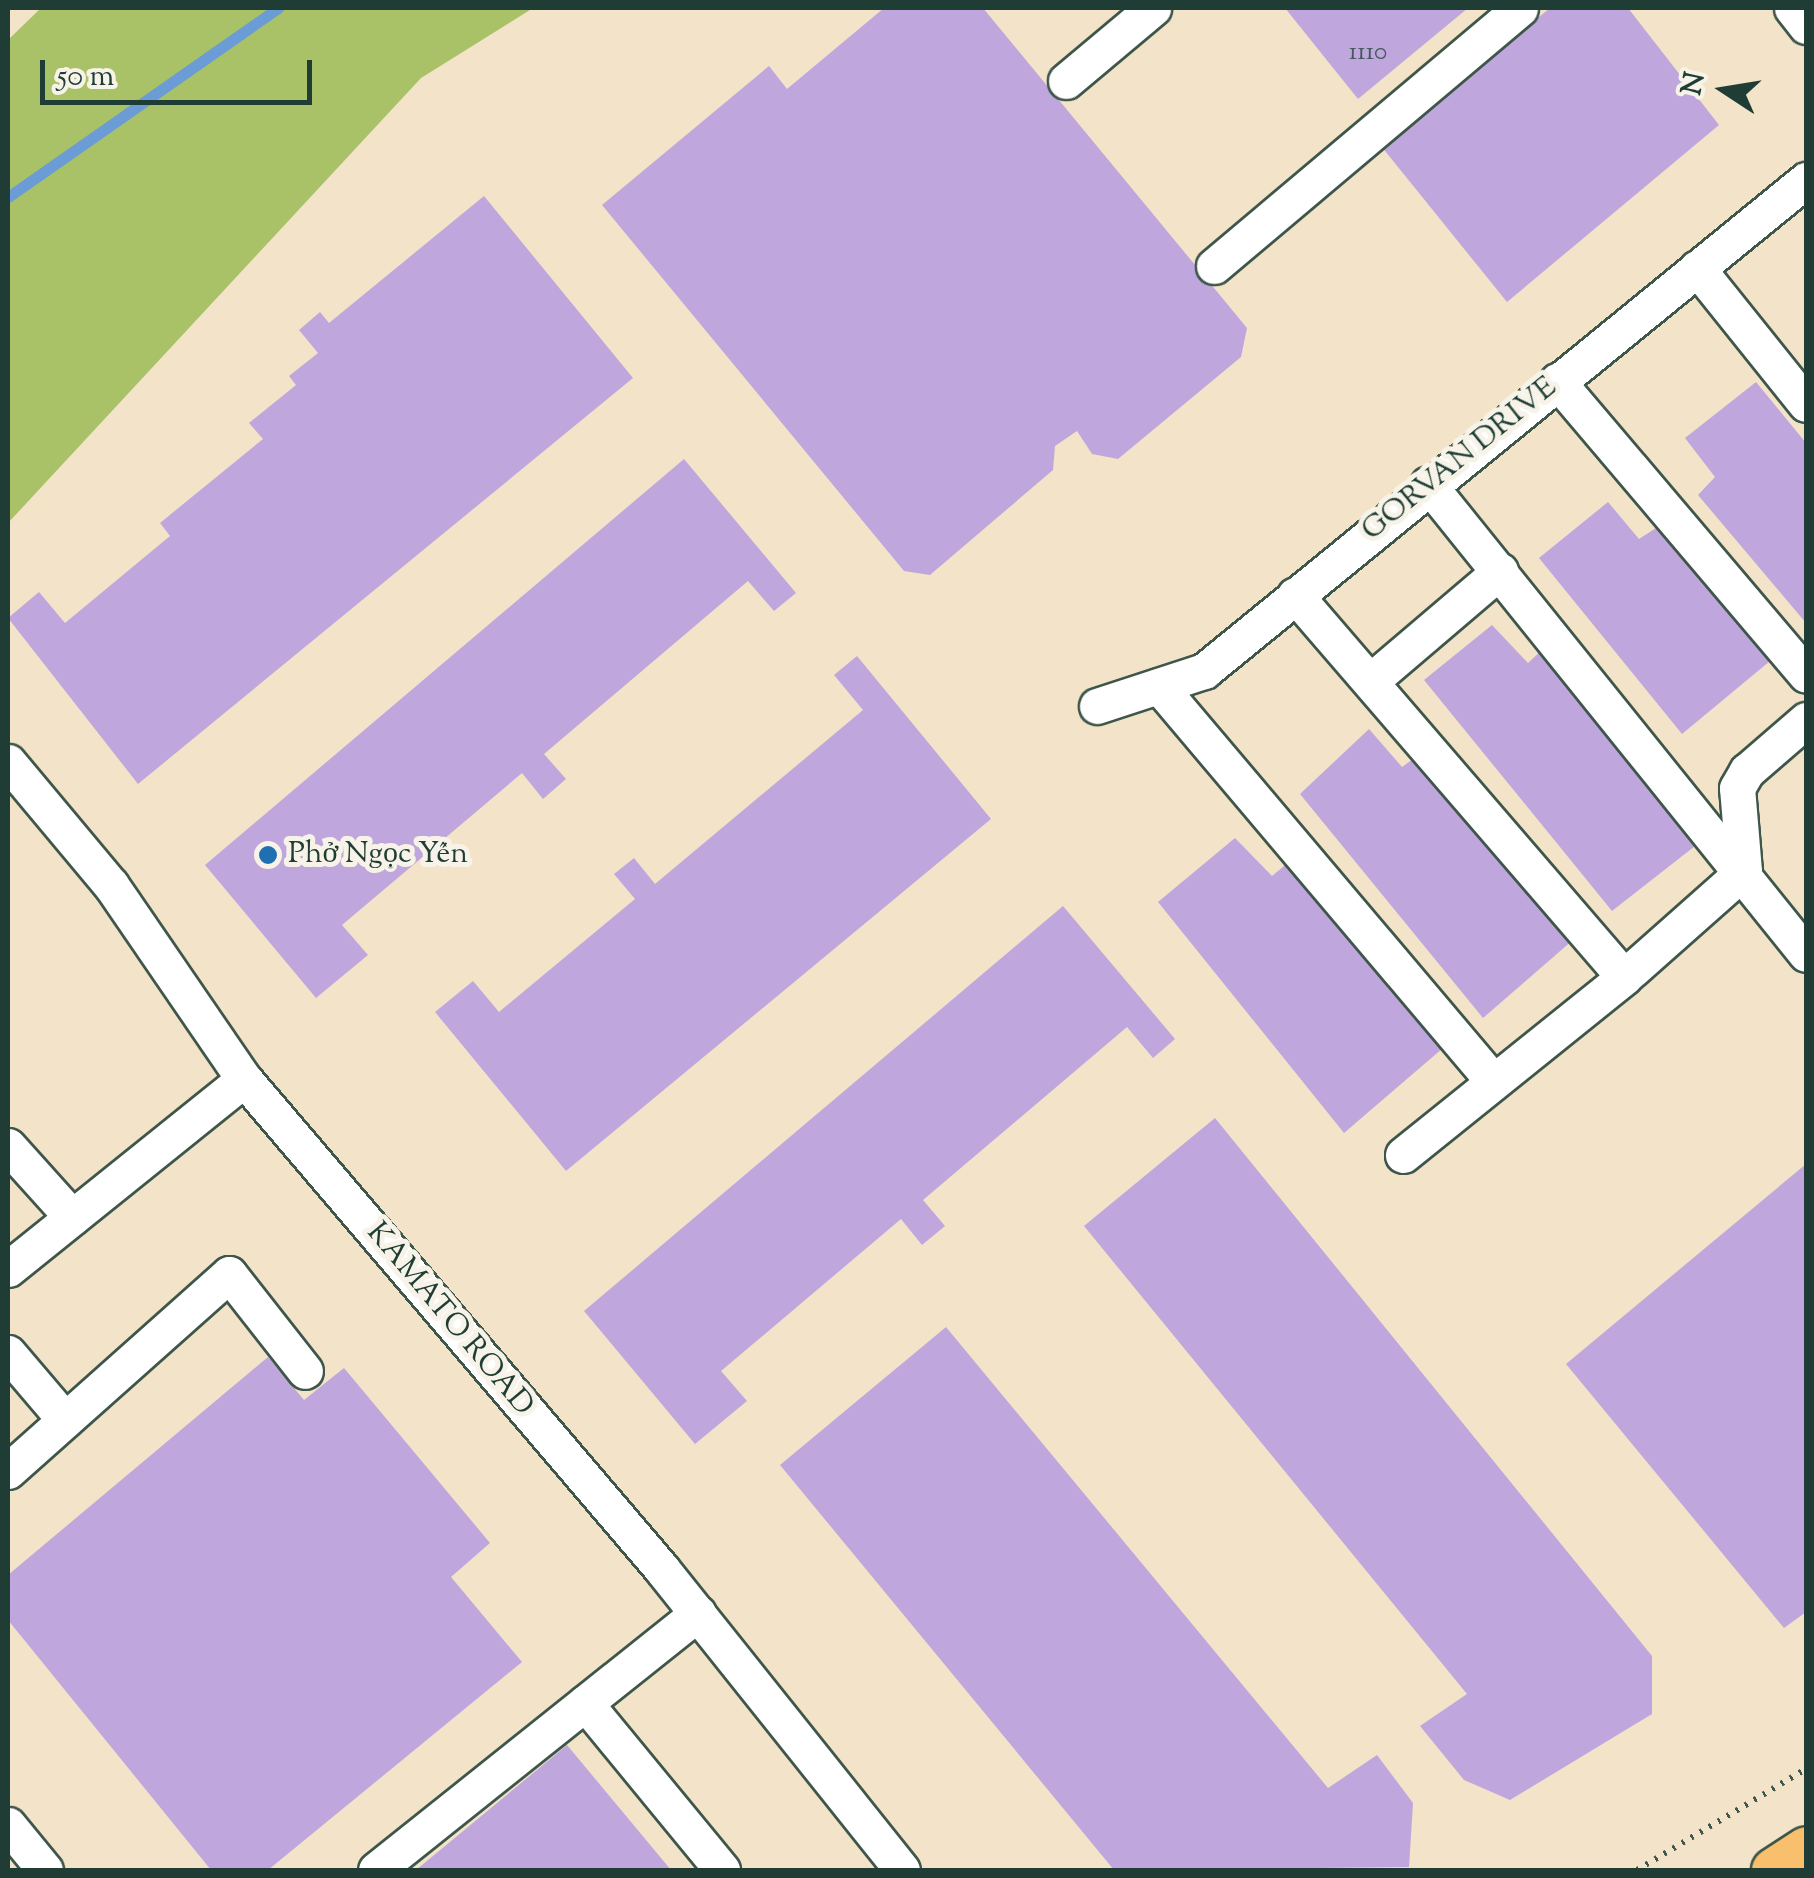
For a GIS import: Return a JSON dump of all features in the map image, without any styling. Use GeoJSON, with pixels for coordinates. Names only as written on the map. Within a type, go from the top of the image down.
{"type":"FeatureCollection","features":[{"type":"Feature","properties":{"kind":"main road"},"geometry":{"type":"LineString","coordinates":[[1774,1870],[1806,1849]]}},
{"type":"Feature","properties":{"kind":"street"},"geometry":{"type":"LineString","coordinates":[[1066,81],[1153,8]]}},
{"type":"Feature","properties":{"kind":"street"},"geometry":{"type":"LineString","coordinates":[[1214,266],[1520,8]]}},
{"type":"Feature","properties":{"kind":"street"},"geometry":{"type":"LineString","coordinates":[[1792,8],[1806,26]]}},
{"type":"Feature","properties":{"kind":"street","name":"GORVAN DRIVE"},"geometry":{"type":"LineString","coordinates":[[1097,706],[1204,671],[1428,484],[1806,180]]}},
{"type":"Feature","properties":{"kind":"street"},"geometry":{"type":"LineString","coordinates":[[1697,268],[1806,404]]}},
{"type":"Feature","properties":{"kind":"street"},"geometry":{"type":"LineString","coordinates":[[1557,381],[1806,675]]}},
{"type":"Feature","properties":{"kind":"street"},"geometry":{"type":"LineString","coordinates":[[1428,484],[1744,871],[1806,954]]}},
{"type":"Feature","properties":{"kind":"street"},"geometry":{"type":"LineString","coordinates":[[1373,679],[1500,572]]}},
{"type":"Feature","properties":{"kind":"street"},"geometry":{"type":"LineString","coordinates":[[1295,595],[1373,679],[1624,977]]}},
{"type":"Feature","properties":{"kind":"street"},"geometry":{"type":"LineString","coordinates":[[1159,686],[1493,1081]]}},
{"type":"Feature","properties":{"kind":"street"},"geometry":{"type":"LineString","coordinates":[[1744,871],[1736,788],[1747,770],[1806,720]]}},
{"type":"Feature","properties":{"kind":"street","name":"KAMATO ROAD"},"geometry":{"type":"LineString","coordinates":[[8,762],[111,885],[244,1079],[698,1613],[902,1870]]}},
{"type":"Feature","properties":{"kind":"street"},"geometry":{"type":"LineString","coordinates":[[1402,1154],[1624,977],[1744,871]]}},
{"type":"Feature","properties":{"kind":"street"},"geometry":{"type":"LineString","coordinates":[[8,1269],[244,1079]]}},
{"type":"Feature","properties":{"kind":"street"},"geometry":{"type":"LineString","coordinates":[[8,1146],[72,1217]]}},
{"type":"Feature","properties":{"kind":"street"},"geometry":{"type":"LineString","coordinates":[[8,1471],[228,1274],[305,1371]]}},
{"type":"Feature","properties":{"kind":"street"},"geometry":{"type":"LineString","coordinates":[[8,1353],[65,1420]]}},
{"type":"Feature","properties":{"kind":"street"},"geometry":{"type":"LineString","coordinates":[[376,1870],[698,1613]]}},
{"type":"Feature","properties":{"kind":"street"},"geometry":{"type":"LineString","coordinates":[[585,1703],[722,1870]]}},
{"type":"Feature","properties":{"kind":"street"},"geometry":{"type":"LineString","coordinates":[[8,1825],[45,1870]]}},
{"type":"Feature","properties":{"kind":"path"},"geometry":{"type":"LineString","coordinates":[[1637,1870],[1806,1768]]}},
{"type":"Feature","properties":{"kind":"green space"},"geometry":{"type":"Polygon","coordinates":[[[41,8],[533,8],[421,78],[8,523],[8,40],[41,8]]]}},
{"type":"Feature","properties":{"kind":"building"},"geometry":{"type":"Polygon","coordinates":[[[884,8],[983,8],[1247,328],[1241,357],[1118,459],[1092,454],[1077,431],[1055,446],[1053,470],[930,575],[904,571],[602,205],[769,66],[787,89],[884,8]]]}},
{"type":"Feature","properties":{"kind":"building"},"geometry":{"type":"Polygon","coordinates":[[[1285,8],[1468,8],[1358,99],[1285,8]]]}},
{"type":"Feature","properties":{"kind":"building"},"geometry":{"type":"Polygon","coordinates":[[[1550,8],[1628,8],[1719,125],[1507,302],[1381,146],[1550,8]]]}},
{"type":"Feature","properties":{"kind":"building"},"geometry":{"type":"Polygon","coordinates":[[[484,196],[633,378],[138,784],[8,618],[39,592],[65,623],[170,536],[160,523],[263,439],[249,423],[296,385],[289,376],[318,353],[299,330],[320,312],[329,323],[484,196]]]}},
{"type":"Feature","properties":{"kind":"building"},"geometry":{"type":"Polygon","coordinates":[[[1756,382],[1806,443],[1806,623],[1698,495],[1715,477],[1685,438],[1756,382]]]}},
{"type":"Feature","properties":{"kind":"building"},"geometry":{"type":"Polygon","coordinates":[[[684,459],[796,593],[774,611],[748,581],[544,754],[566,779],[543,799],[522,773],[342,925],[368,955],[316,998],[205,865],[684,459]]]}},
{"type":"Feature","properties":{"kind":"building"},"geometry":{"type":"Polygon","coordinates":[[[1608,502],[1639,539],[1656,528],[1770,661],[1682,734],[1539,558],[1608,502]]]}},
{"type":"Feature","properties":{"kind":"building"},"geometry":{"type":"Polygon","coordinates":[[[1492,625],[1528,663],[1543,649],[1704,839],[1612,911],[1424,680],[1492,625]]]}},
{"type":"Feature","properties":{"kind":"building"},"geometry":{"type":"Polygon","coordinates":[[[857,656],[991,819],[566,1171],[435,1012],[473,981],[499,1012],[635,899],[614,874],[634,858],[655,884],[863,710],[834,675],[857,656]]]}},
{"type":"Feature","properties":{"kind":"building"},"geometry":{"type":"Polygon","coordinates":[[[1369,729],[1402,767],[1420,754],[1574,939],[1483,1018],[1300,794],[1369,729]]]}},
{"type":"Feature","properties":{"kind":"building"},"geometry":{"type":"Polygon","coordinates":[[[1235,838],[1272,876],[1290,861],[1443,1048],[1344,1133],[1158,902],[1235,838]]]}},
{"type":"Feature","properties":{"kind":"building"},"geometry":{"type":"Polygon","coordinates":[[[1063,906],[1175,1039],[1153,1058],[1127,1027],[923,1200],[945,1226],[922,1245],[901,1219],[721,1371],[747,1401],[695,1444],[584,1311],[1063,906]]]}},
{"type":"Feature","properties":{"kind":"building"},"geometry":{"type":"Polygon","coordinates":[[[1215,1118],[1652,1656],[1652,1714],[1510,1800],[1464,1780],[1420,1726],[1467,1694],[1084,1226],[1215,1118]]]}},
{"type":"Feature","properties":{"kind":"building"},"geometry":{"type":"Polygon","coordinates":[[[1806,1164],[1806,1612],[1784,1628],[1566,1364],[1806,1164]]]}},
{"type":"Feature","properties":{"kind":"building"},"geometry":{"type":"Polygon","coordinates":[[[946,1327],[1328,1788],[1377,1755],[1413,1803],[1409,1867],[1114,1870],[780,1465],[946,1327]]]}},
{"type":"Feature","properties":{"kind":"building"},"geometry":{"type":"Polygon","coordinates":[[[268,1357],[304,1400],[344,1368],[490,1543],[451,1577],[522,1662],[268,1870],[211,1870],[8,1620],[8,1575],[268,1357]]]}},
{"type":"Feature","properties":{"kind":"building"},"geometry":{"type":"Polygon","coordinates":[[[567,1745],[671,1870],[416,1870],[567,1745]]]}},
{"type":"Feature","properties":{"kind":"waterway"},"geometry":{"type":"LineString","coordinates":[[8,197],[278,8]]}},
{"type":"Feature","properties":{"kind":"place","name":"Phở Ngọc Yến"},"geometry":{"type":"Point","coordinates":[268,855]}}]}
